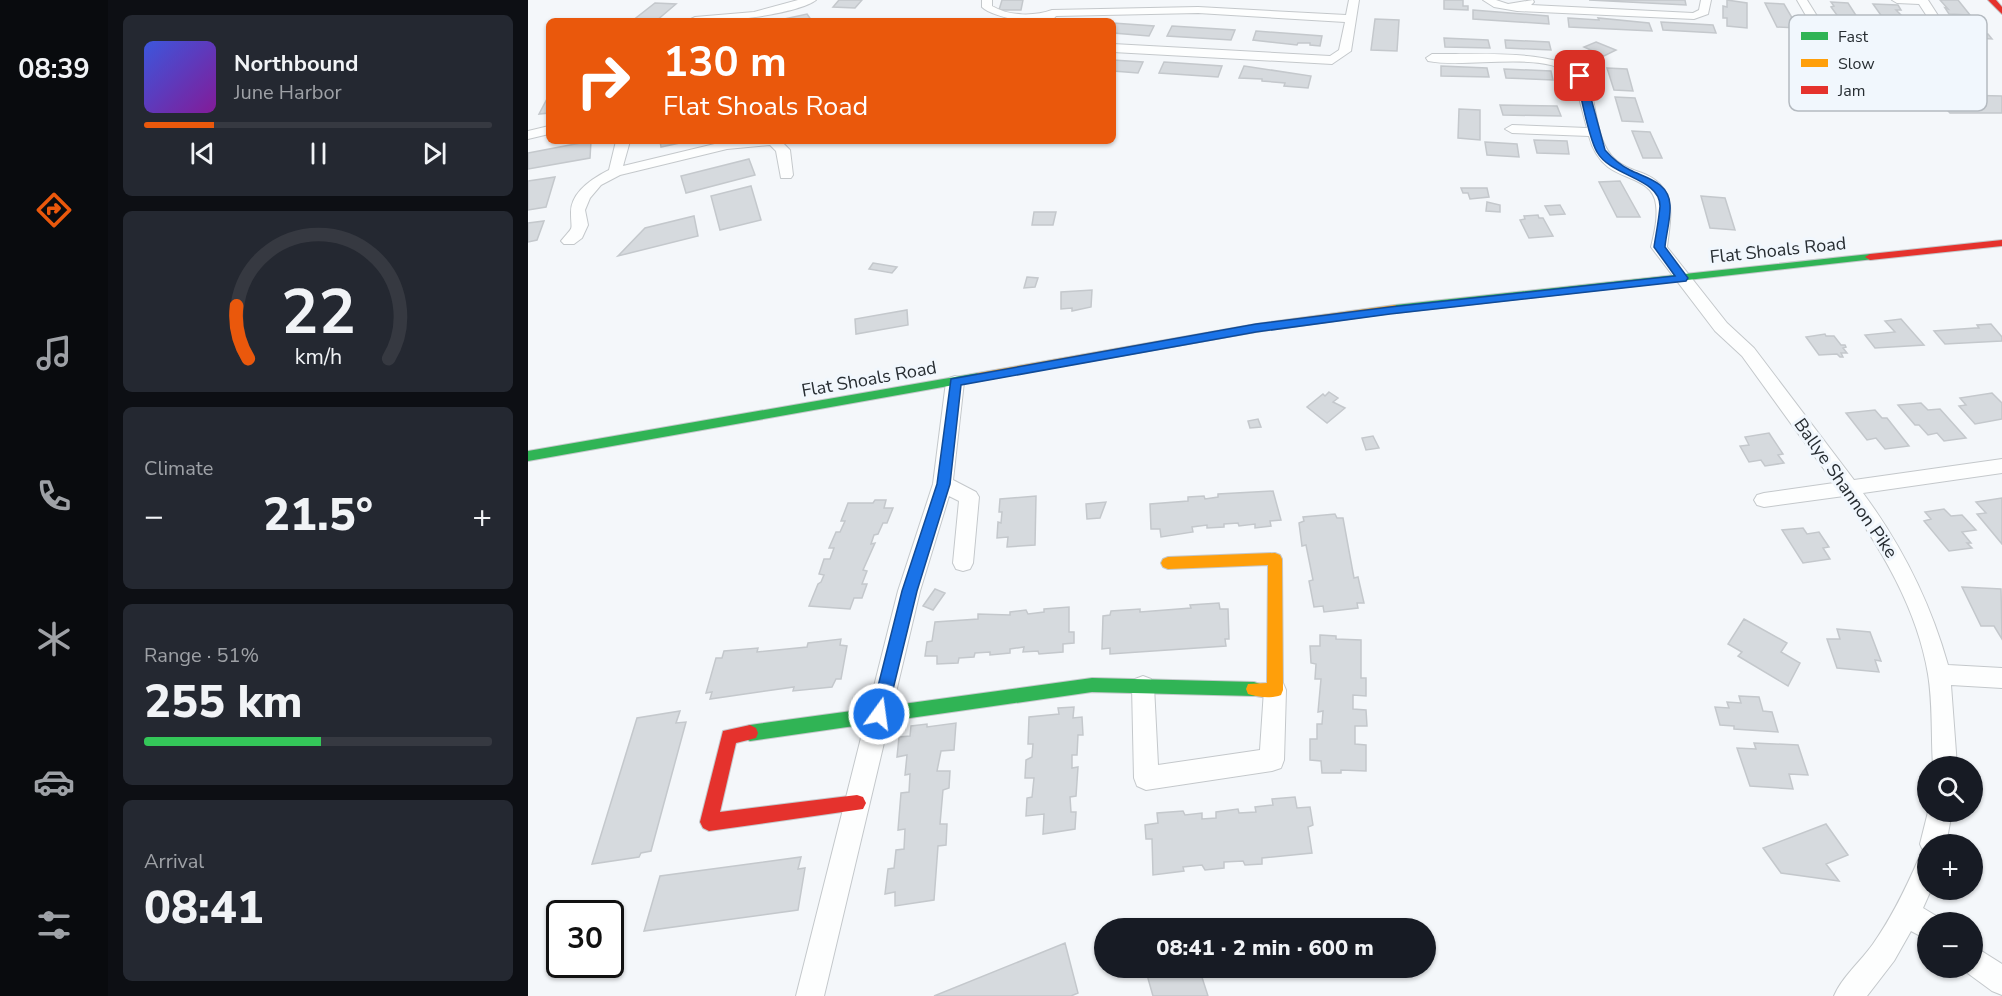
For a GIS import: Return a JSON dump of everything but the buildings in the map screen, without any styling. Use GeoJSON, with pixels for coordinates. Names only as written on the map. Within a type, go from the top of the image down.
{"type":"FeatureCollection","features":[{"type":"Feature","properties":{"kind":"street"},"geometry":{"type":"LineString","coordinates":[[719,18],[754,15],[811,0]]}},
{"type":"Feature","properties":{"kind":"street"},"geometry":{"type":"LineString","coordinates":[[987,0],[987,7],[992,11],[1017,16],[1051,17],[1198,10],[1352,19]]}},
{"type":"Feature","properties":{"kind":"street"},"geometry":{"type":"LineString","coordinates":[[1051,17],[1054,0]]}},
{"type":"Feature","properties":{"kind":"street"},"geometry":{"type":"LineString","coordinates":[[1116,48],[1332,60],[1345,51],[1354,0]]}},
{"type":"Feature","properties":{"kind":"street"},"geometry":{"type":"LineString","coordinates":[[1488,0],[1500,6],[1517,8],[1694,16],[1704,12],[1706,0]]}},
{"type":"Feature","properties":{"kind":"street"},"geometry":{"type":"LineString","coordinates":[[1517,8],[1530,0]]}},
{"type":"Feature","properties":{"kind":"street"},"geometry":{"type":"LineString","coordinates":[[1802,0],[1811,15]]}},
{"type":"Feature","properties":{"kind":"street"},"geometry":{"type":"LineString","coordinates":[[1897,0],[1922,1],[1931,15]]}},
{"type":"Feature","properties":{"kind":"street"},"geometry":{"type":"LineString","coordinates":[[1992,0],[2002,12]]}},
{"type":"Feature","properties":{"kind":"street","name":"Ballye Shannon Pike"},"geometry":{"type":"LineString","coordinates":[[1432,58],[1548,62],[1568,66],[1580,76],[1600,150],[1609,161],[1625,172],[1652,182],[1661,193],[1665,204],[1659,247],[1721,327],[1748,352],[1881,533],[1903,573],[1924,623],[1939,674],[1945,756]]}},
{"type":"Feature","properties":{"kind":"street"},"geometry":{"type":"LineString","coordinates":[[1512,129],[1595,132]]}},
{"type":"Feature","properties":{"kind":"street"},"geometry":{"type":"LineString","coordinates":[[528,135],[546,131]]}},
{"type":"Feature","properties":{"kind":"street"},"geometry":{"type":"LineString","coordinates":[[615,172],[622,144]]}},
{"type":"Feature","properties":{"kind":"street"},"geometry":{"type":"LineString","coordinates":[[569,241],[577,235],[581,225],[578,210],[583,197],[596,182],[615,172],[738,144]]}},
{"type":"Feature","properties":{"kind":"street"},"geometry":{"type":"LineString","coordinates":[[776,144],[783,150],[786,175]]}},
{"type":"Feature","properties":{"kind":"street","name":"Flat Shoals Road"},"geometry":{"type":"LineString","coordinates":[[528,456],[1256,328],[1390,310],[2002,243]]}},
{"type":"Feature","properties":{"kind":"street"},"geometry":{"type":"LineString","coordinates":[[810,996],[909,591],[943,484],[956,382]]}},
{"type":"Feature","properties":{"kind":"street"},"geometry":{"type":"LineString","coordinates":[[1764,500],[2002,466]]}},
{"type":"Feature","properties":{"kind":"street"},"geometry":{"type":"LineString","coordinates":[[943,484],[969,497],[963,563]]}},
{"type":"Feature","properties":{"kind":"street"},"geometry":{"type":"LineString","coordinates":[[1143,686],[1146,778],[1272,760],[1275,690],[1275,559],[1168,563]]}},
{"type":"Feature","properties":{"kind":"street"},"geometry":{"type":"LineString","coordinates":[[1939,674],[2002,678]]}},
{"type":"Feature","properties":{"kind":"street"},"geometry":{"type":"LineString","coordinates":[[857,803],[709,822],[729,736],[1092,685],[1275,690]]}},
{"type":"Feature","properties":{"kind":"street"},"geometry":{"type":"LineString","coordinates":[[1848,996],[1917,921]]}},
{"type":"Feature","properties":{"kind":"street"},"geometry":{"type":"LineString","coordinates":[[1983,967],[2002,981]]}},
{"type":"Feature","properties":{"kind":"traffic: fast"},"geometry":{"type":"LineString","coordinates":[[1395,309],[1870,257]]}},
{"type":"Feature","properties":{"kind":"traffic: fast"},"geometry":{"type":"LineString","coordinates":[[528,456],[978,377]]}},
{"type":"Feature","properties":{"kind":"traffic: fast"},"geometry":{"type":"LineString","coordinates":[[750,733],[1092,685],[1254,689]]}},
{"type":"Feature","properties":{"kind":"traffic: slow"},"geometry":{"type":"LineString","coordinates":[[978,377],[1256,328],[1395,309]]}},
{"type":"Feature","properties":{"kind":"traffic: slow"},"geometry":{"type":"LineString","coordinates":[[1168,563],[1275,559],[1275,690],[1254,689]]}},
{"type":"Feature","properties":{"kind":"traffic: jam"},"geometry":{"type":"LineString","coordinates":[[1992,0],[2002,12]]}},
{"type":"Feature","properties":{"kind":"traffic: jam"},"geometry":{"type":"LineString","coordinates":[[1870,257],[2002,243]]}},
{"type":"Feature","properties":{"kind":"traffic: jam"},"geometry":{"type":"LineString","coordinates":[[750,733],[729,736],[709,822],[857,803]]}},
{"type":"Feature","properties":{"kind":"route"},"geometry":{"type":"LineString","coordinates":[[879,714],[909,591],[943,484],[956,382],[1256,328],[1390,310],[1682,278],[1659,247],[1665,204],[1661,193],[1652,182],[1625,172],[1609,161],[1600,150],[1580,76]]}}]}
